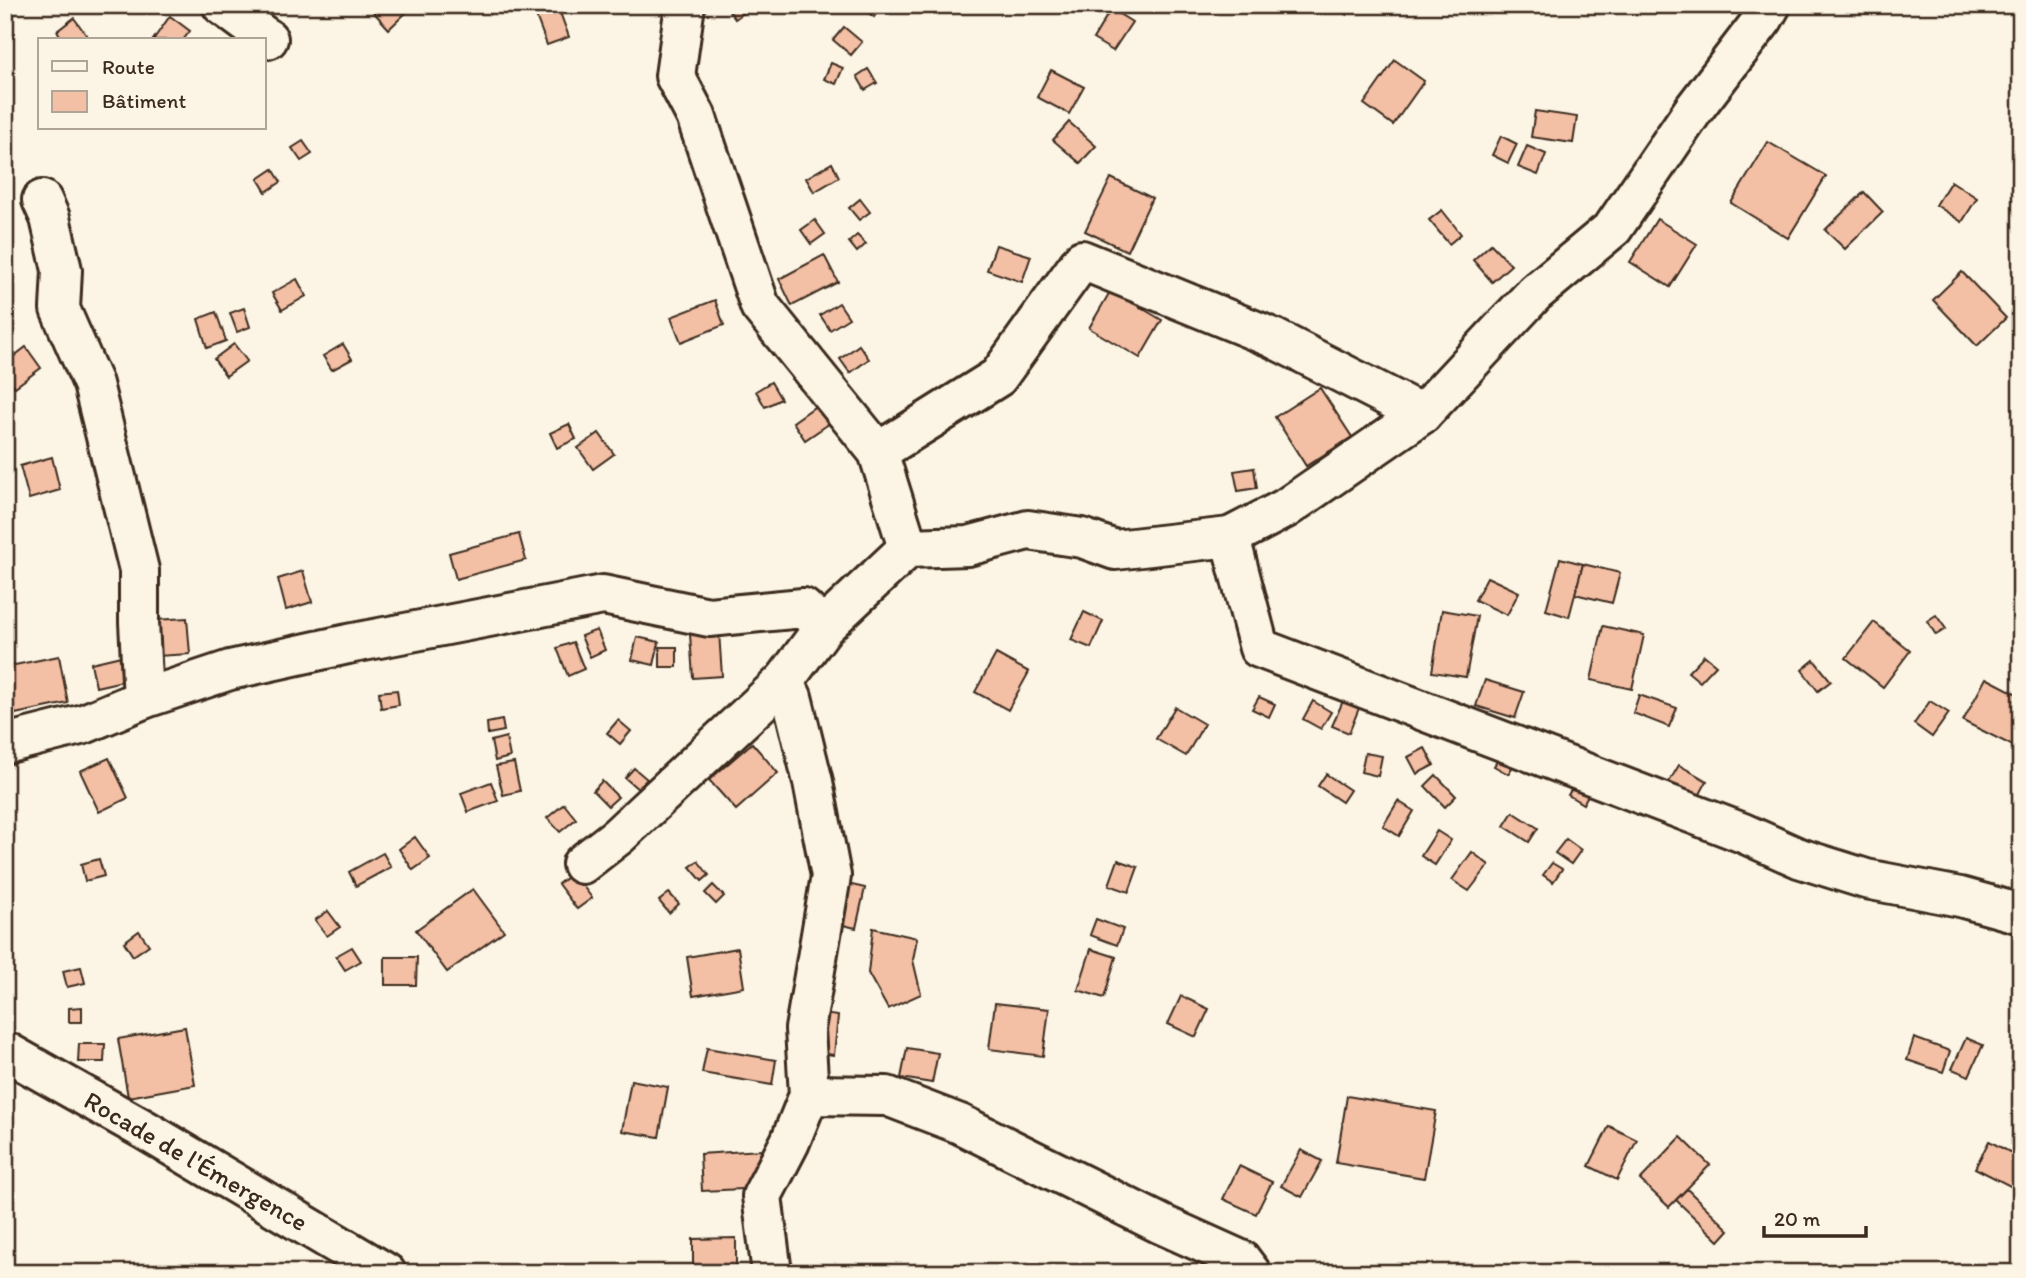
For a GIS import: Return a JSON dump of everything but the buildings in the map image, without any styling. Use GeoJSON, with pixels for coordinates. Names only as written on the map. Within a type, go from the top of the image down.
{"type":"FeatureCollection","features":[{"type":"Feature","properties":{"kind":"street"},"geometry":{"type":"LineString","coordinates":[[222,5],[268,39]]}},
{"type":"Feature","properties":{"kind":"street"},"geometry":{"type":"LineString","coordinates":[[685,5],[675,76],[696,116],[760,306],[878,452],[908,548]]}},
{"type":"Feature","properties":{"kind":"street"},"geometry":{"type":"LineString","coordinates":[[582,864],[618,836],[784,681],[824,627],[908,548],[968,546],[1028,530],[1082,538],[1115,550],[1230,537],[1286,508],[1422,414],[1535,293],[1614,228],[1694,109],[1771,5]]}},
{"type":"Feature","properties":{"kind":"street"},"geometry":{"type":"LineString","coordinates":[[42,200],[50,218],[62,270],[60,309],[93,384],[139,570],[143,699]]}},
{"type":"Feature","properties":{"kind":"street"},"geometry":{"type":"LineString","coordinates":[[878,452],[998,377],[1082,260],[1273,338],[1422,414]]}},
{"type":"Feature","properties":{"kind":"street"},"geometry":{"type":"LineString","coordinates":[[1230,537],[1259,648],[1743,833],[1799,858],[1867,878],[1960,897],[2021,914]]}},
{"type":"Feature","properties":{"kind":"street"},"geometry":{"type":"LineString","coordinates":[[5,744],[85,724],[143,699],[230,670],[348,644],[603,595],[709,617],[803,608],[824,627]]}},
{"type":"Feature","properties":{"kind":"street"},"geometry":{"type":"LineString","coordinates":[[772,1273],[762,1196],[790,1142],[809,1095],[804,1029],[831,876],[807,757],[792,696],[784,681]]}},
{"type":"Feature","properties":{"kind":"street","name":"Rocade de l'Émergence"},"geometry":{"type":"LineString","coordinates":[[5,1051],[145,1130],[386,1273]]}},
{"type":"Feature","properties":{"kind":"street"},"geometry":{"type":"LineString","coordinates":[[809,1095],[887,1096],[960,1124],[1149,1219],[1241,1261],[1251,1273]]}}]}
